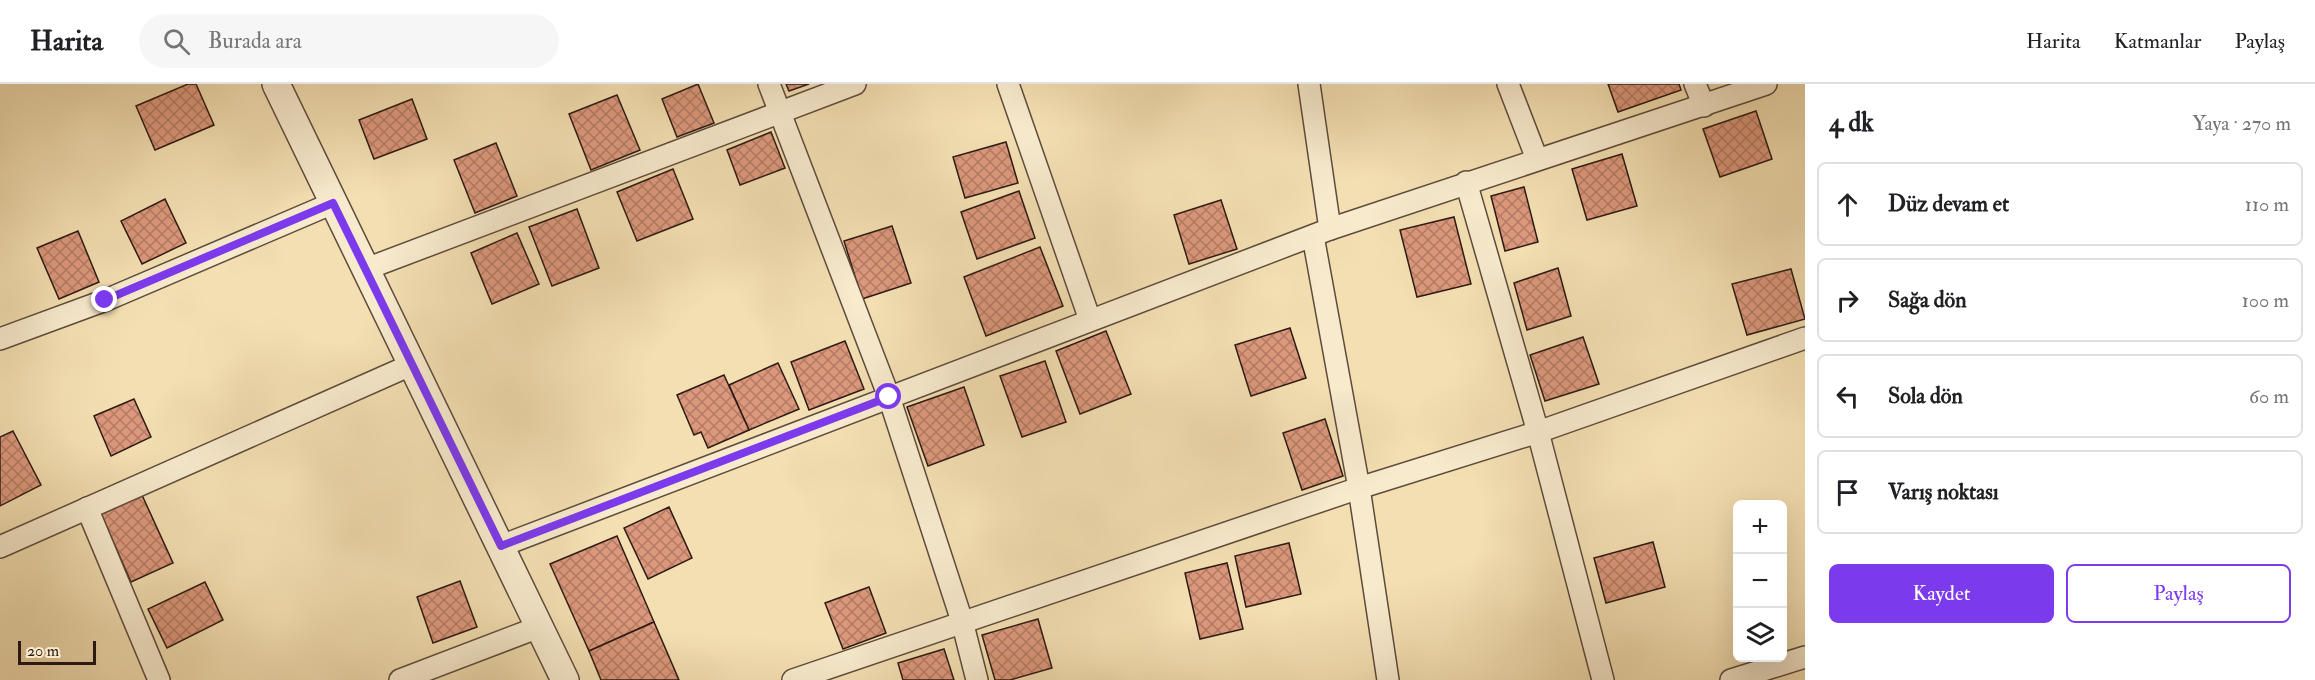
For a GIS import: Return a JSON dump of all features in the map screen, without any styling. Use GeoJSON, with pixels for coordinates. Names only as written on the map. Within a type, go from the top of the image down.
{"type":"FeatureCollection","features":[{"type":"Feature","properties":{"kind":"street"},"geometry":{"type":"LineString","coordinates":[[276,84],[565,680]]}},
{"type":"Feature","properties":{"kind":"street"},"geometry":{"type":"LineString","coordinates":[[769,84],[889,397],[962,621],[977,680]]}},
{"type":"Feature","properties":{"kind":"street"},"geometry":{"type":"LineString","coordinates":[[366,268],[855,84]]}},
{"type":"Feature","properties":{"kind":"street"},"geometry":{"type":"LineString","coordinates":[[1008,84],[1090,320]]}},
{"type":"Feature","properties":{"kind":"street"},"geometry":{"type":"LineString","coordinates":[[1309,84],[1321,232],[1388,680]]}},
{"type":"Feature","properties":{"kind":"street"},"geometry":{"type":"LineString","coordinates":[[1508,84],[1537,159]]}},
{"type":"Feature","properties":{"kind":"street"},"geometry":{"type":"LineString","coordinates":[[1695,84],[1704,106]]}},
{"type":"Feature","properties":{"kind":"street"},"geometry":{"type":"LineString","coordinates":[[501,546],[1321,232],[1766,84]]}},
{"type":"Feature","properties":{"kind":"street"},"geometry":{"type":"LineString","coordinates":[[1466,182],[1538,432],[1603,680]]}},
{"type":"Feature","properties":{"kind":"street"},"geometry":{"type":"LineString","coordinates":[[0,339],[105,300],[333,203]]}},
{"type":"Feature","properties":{"kind":"street"},"geometry":{"type":"LineString","coordinates":[[793,680],[1359,488],[1538,432],[1805,338]]}},
{"type":"Feature","properties":{"kind":"street"},"geometry":{"type":"LineString","coordinates":[[0,547],[413,364]]}},
{"type":"Feature","properties":{"kind":"street"},"geometry":{"type":"LineString","coordinates":[[87,508],[159,680]]}},
{"type":"Feature","properties":{"kind":"street"},"geometry":{"type":"LineString","coordinates":[[400,680],[539,627]]}},
{"type":"Feature","properties":{"kind":"street"},"geometry":{"type":"LineString","coordinates":[[1731,680],[1805,657]]}},
{"type":"Feature","properties":{"kind":"building"},"geometry":{"type":"Polygon","coordinates":[[[188,84],[196,84],[214,125],[155,150],[136,106],[188,84]]]}},
{"type":"Feature","properties":{"kind":"building"},"geometry":{"type":"Polygon","coordinates":[[[698,84],[714,123],[677,137],[662,99],[698,84]]]}},
{"type":"Feature","properties":{"kind":"building"},"geometry":{"type":"Polygon","coordinates":[[[786,84],[809,84],[789,91],[786,84]]]}},
{"type":"Feature","properties":{"kind":"building"},"geometry":{"type":"Polygon","coordinates":[[[1608,84],[1679,84],[1681,90],[1618,112],[1608,84]]]}},
{"type":"Feature","properties":{"kind":"building"},"geometry":{"type":"Polygon","coordinates":[[[617,95],[640,150],[591,170],[569,114],[617,95]]]}},
{"type":"Feature","properties":{"kind":"building"},"geometry":{"type":"Polygon","coordinates":[[[412,99],[427,139],[374,159],[359,120],[412,99]]]}},
{"type":"Feature","properties":{"kind":"building"},"geometry":{"type":"Polygon","coordinates":[[[1756,111],[1772,159],[1720,177],[1703,129],[1756,111]]]}},
{"type":"Feature","properties":{"kind":"building"},"geometry":{"type":"Polygon","coordinates":[[[771,132],[785,168],[740,185],[727,150],[771,132]]]}},
{"type":"Feature","properties":{"kind":"building"},"geometry":{"type":"Polygon","coordinates":[[[1006,142],[1018,183],[965,198],[953,157],[1006,142]]]}},
{"type":"Feature","properties":{"kind":"building"},"geometry":{"type":"Polygon","coordinates":[[[496,143],[517,196],[475,213],[454,160],[496,143]]]}},
{"type":"Feature","properties":{"kind":"building"},"geometry":{"type":"Polygon","coordinates":[[[1622,154],[1637,206],[1587,220],[1572,169],[1622,154]]]}},
{"type":"Feature","properties":{"kind":"building"},"geometry":{"type":"Polygon","coordinates":[[[673,169],[693,219],[637,241],[617,192],[673,169]]]}},
{"type":"Feature","properties":{"kind":"building"},"geometry":{"type":"Polygon","coordinates":[[[1524,187],[1538,242],[1505,251],[1491,196],[1524,187]]]}},
{"type":"Feature","properties":{"kind":"building"},"geometry":{"type":"Polygon","coordinates":[[[1019,191],[1035,238],[977,259],[961,212],[1019,191]]]}},
{"type":"Feature","properties":{"kind":"building"},"geometry":{"type":"Polygon","coordinates":[[[165,199],[186,243],[142,264],[121,221],[165,199]]]}},
{"type":"Feature","properties":{"kind":"building"},"geometry":{"type":"Polygon","coordinates":[[[1221,200],[1237,249],[1189,264],[1174,215],[1221,200]]]}},
{"type":"Feature","properties":{"kind":"building"},"geometry":{"type":"Polygon","coordinates":[[[577,209],[599,268],[552,286],[529,227],[577,209]]]}},
{"type":"Feature","properties":{"kind":"building"},"geometry":{"type":"Polygon","coordinates":[[[1454,217],[1471,284],[1417,297],[1400,230],[1454,217]]]}},
{"type":"Feature","properties":{"kind":"building"},"geometry":{"type":"Polygon","coordinates":[[[892,226],[911,283],[862,299],[844,241],[892,226]]]}},
{"type":"Feature","properties":{"kind":"building"},"geometry":{"type":"Polygon","coordinates":[[[78,231],[99,282],[59,299],[37,248],[78,231]]]}},
{"type":"Feature","properties":{"kind":"building"},"geometry":{"type":"Polygon","coordinates":[[[517,233],[539,284],[492,304],[471,253],[517,233]]]}},
{"type":"Feature","properties":{"kind":"building"},"geometry":{"type":"Polygon","coordinates":[[[1040,247],[1063,306],[986,336],[964,277],[1040,247]]]}},
{"type":"Feature","properties":{"kind":"building"},"geometry":{"type":"Polygon","coordinates":[[[1558,268],[1571,316],[1527,330],[1514,283],[1558,268]]]}},
{"type":"Feature","properties":{"kind":"building"},"geometry":{"type":"Polygon","coordinates":[[[1791,269],[1805,319],[1747,335],[1732,284],[1791,269]]]}},
{"type":"Feature","properties":{"kind":"building"},"geometry":{"type":"Polygon","coordinates":[[[1290,328],[1306,378],[1251,396],[1235,345],[1290,328]]]}},
{"type":"Feature","properties":{"kind":"building"},"geometry":{"type":"Polygon","coordinates":[[[1106,331],[1131,394],[1080,414],[1056,351],[1106,331]]]}},
{"type":"Feature","properties":{"kind":"building"},"geometry":{"type":"Polygon","coordinates":[[[1583,337],[1599,384],[1545,401],[1530,355],[1583,337]]]}},
{"type":"Feature","properties":{"kind":"building"},"geometry":{"type":"Polygon","coordinates":[[[845,341],[864,389],[809,410],[791,362],[845,341]]]}},
{"type":"Feature","properties":{"kind":"building"},"geometry":{"type":"Polygon","coordinates":[[[1045,361],[1066,422],[1022,437],[1000,376],[1045,361]]]}},
{"type":"Feature","properties":{"kind":"building"},"geometry":{"type":"Polygon","coordinates":[[[778,363],[799,409],[749,430],[729,385],[778,363]]]}},
{"type":"Feature","properties":{"kind":"building"},"geometry":{"type":"Polygon","coordinates":[[[724,375],[749,430],[708,448],[701,432],[694,435],[677,395],[724,375]]]}},
{"type":"Feature","properties":{"kind":"building"},"geometry":{"type":"Polygon","coordinates":[[[964,387],[984,445],[928,466],[907,407],[964,387]]]}},
{"type":"Feature","properties":{"kind":"building"},"geometry":{"type":"Polygon","coordinates":[[[134,399],[151,437],[111,456],[94,416],[134,399]]]}},
{"type":"Feature","properties":{"kind":"building"},"geometry":{"type":"Polygon","coordinates":[[[1325,419],[1343,476],[1302,490],[1283,433],[1325,419]]]}},
{"type":"Feature","properties":{"kind":"building"},"geometry":{"type":"Polygon","coordinates":[[[13,431],[41,485],[0,506],[0,437],[13,431]]]}},
{"type":"Feature","properties":{"kind":"building"},"geometry":{"type":"Polygon","coordinates":[[[142,495],[173,563],[131,582],[101,514],[142,495]]]}},
{"type":"Feature","properties":{"kind":"building"},"geometry":{"type":"Polygon","coordinates":[[[669,507],[692,558],[648,579],[624,528],[669,507]]]}},
{"type":"Feature","properties":{"kind":"building"},"geometry":{"type":"Polygon","coordinates":[[[617,536],[654,622],[589,651],[550,564],[617,536]]]}},
{"type":"Feature","properties":{"kind":"building"},"geometry":{"type":"Polygon","coordinates":[[[1653,542],[1665,587],[1606,603],[1594,558],[1653,542]]]}},
{"type":"Feature","properties":{"kind":"building"},"geometry":{"type":"Polygon","coordinates":[[[1289,543],[1301,594],[1246,607],[1235,556],[1289,543]]]}},
{"type":"Feature","properties":{"kind":"building"},"geometry":{"type":"Polygon","coordinates":[[[1227,563],[1243,629],[1200,639],[1185,573],[1227,563]]]}},
{"type":"Feature","properties":{"kind":"building"},"geometry":{"type":"Polygon","coordinates":[[[460,581],[477,627],[433,643],[417,597],[460,581]]]}},
{"type":"Feature","properties":{"kind":"building"},"geometry":{"type":"Polygon","coordinates":[[[205,582],[223,620],[167,648],[148,609],[205,582]]]}},
{"type":"Feature","properties":{"kind":"building"},"geometry":{"type":"Polygon","coordinates":[[[869,587],[886,633],[843,649],[825,603],[869,587]]]}},
{"type":"Feature","properties":{"kind":"building"},"geometry":{"type":"Polygon","coordinates":[[[1038,619],[1052,668],[1010,680],[995,680],[982,635],[1038,619]]]}},
{"type":"Feature","properties":{"kind":"building"},"geometry":{"type":"Polygon","coordinates":[[[654,622],[679,680],[601,680],[589,651],[654,622]]]}},
{"type":"Feature","properties":{"kind":"building"},"geometry":{"type":"Polygon","coordinates":[[[944,649],[954,680],[903,680],[898,663],[944,649]]]}},
{"type":"Feature","properties":{"kind":"route"},"geometry":{"type":"LineString","coordinates":[[105,300],[333,203],[501,546],[889,397]]}}]}
